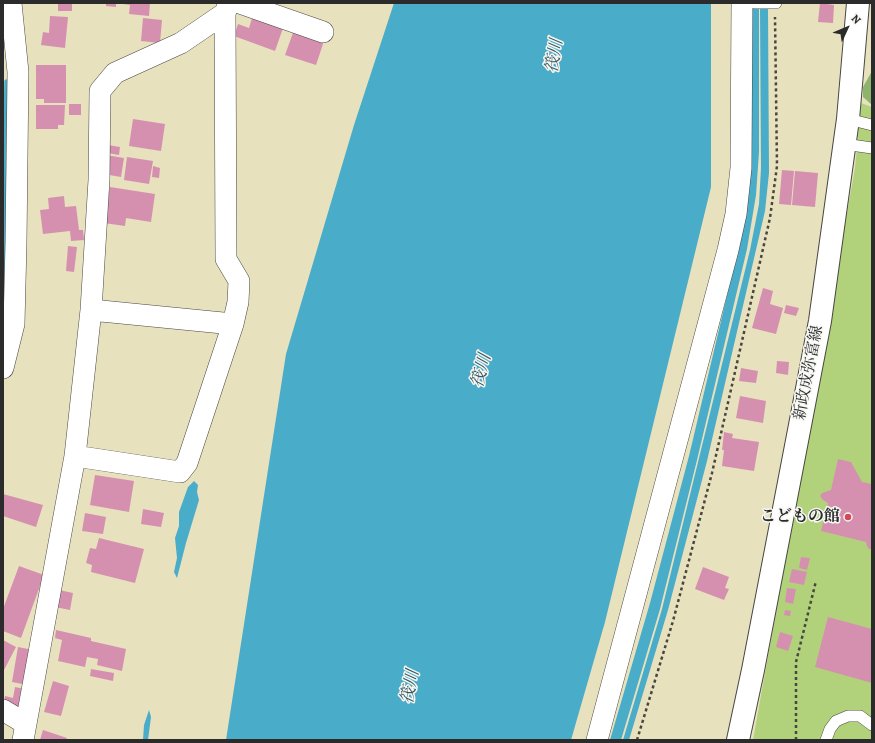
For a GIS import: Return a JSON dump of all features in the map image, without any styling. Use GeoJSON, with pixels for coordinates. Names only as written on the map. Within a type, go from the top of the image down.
{"type":"FeatureCollection","features":[{"type":"Feature","properties":{"kind":"main road","name":"新政成弥富線"},"geometry":{"type":"LineString","coordinates":[[738,740],[753,670],[820,321],[848,119],[858,3]]}},
{"type":"Feature","properties":{"kind":"street"},"geometry":{"type":"LineString","coordinates":[[3,368],[14,324],[16,243],[11,70],[11,3]]}},
{"type":"Feature","properties":{"kind":"street"},"geometry":{"type":"LineString","coordinates":[[597,740],[728,250],[736,214],[741,168],[742,3]]}},
{"type":"Feature","properties":{"kind":"street"},"geometry":{"type":"LineString","coordinates":[[231,6],[323,32]]}},
{"type":"Feature","properties":{"kind":"street"},"geometry":{"type":"LineString","coordinates":[[25,732],[75,456],[91,310],[99,180],[100,91],[115,73],[181,43],[231,6]]}},
{"type":"Feature","properties":{"kind":"street"},"geometry":{"type":"LineString","coordinates":[[75,456],[180,472],[187,462],[233,324],[238,302],[239,281],[226,259],[231,6]]}},
{"type":"Feature","properties":{"kind":"street"},"geometry":{"type":"LineString","coordinates":[[91,310],[233,324]]}},
{"type":"Feature","properties":{"kind":"street"},"geometry":{"type":"LineString","coordinates":[[3,710],[25,732]]}},
{"type":"Feature","properties":{"kind":"lane"},"geometry":{"type":"LineString","coordinates":[[755,3],[776,4]]}},
{"type":"Feature","properties":{"kind":"lane"},"geometry":{"type":"LineString","coordinates":[[848,119],[872,125]]}},
{"type":"Feature","properties":{"kind":"lane"},"geometry":{"type":"LineString","coordinates":[[844,144],[872,148]]}},
{"type":"Feature","properties":{"kind":"lane"},"geometry":{"type":"LineString","coordinates":[[826,740],[830,729],[836,721],[848,716],[860,716],[872,725]]}},
{"type":"Feature","properties":{"kind":"path"},"geometry":{"type":"LineString","coordinates":[[637,740],[673,621],[712,473],[770,218],[777,166],[774,25],[776,4]]}},
{"type":"Feature","properties":{"kind":"path"},"geometry":{"type":"LineString","coordinates":[[796,740],[796,662],[816,582]]}},
{"type":"Feature","properties":{"kind":"green space"},"geometry":{"type":"Polygon","coordinates":[[[872,71],[872,105],[863,97],[863,87],[872,71]]]}},
{"type":"Feature","properties":{"kind":"green space"},"geometry":{"type":"Polygon","coordinates":[[[861,103],[872,107],[872,740],[753,740],[855,168],[861,103]]]}},
{"type":"Feature","properties":{"kind":"water","name":"筏川"},"geometry":{"type":"Polygon","coordinates":[[[394,3],[711,3],[711,187],[605,622],[571,740],[226,740],[286,354],[354,125],[394,3]]]}},
{"type":"Feature","properties":{"kind":"water"},"geometry":{"type":"Polygon","coordinates":[[[749,3],[759,3],[759,152],[756,195],[747,249],[660,609],[621,740],[610,740],[650,603],[689,456],[739,245],[749,192],[752,150],[749,3]]]}},
{"type":"Feature","properties":{"kind":"water"},"geometry":{"type":"Polygon","coordinates":[[[760,7],[768,8],[769,173],[765,211],[707,461],[668,610],[629,740],[623,740],[662,609],[750,250],[759,204],[761,168],[760,7]]]}},
{"type":"Feature","properties":{"kind":"water"},"geometry":{"type":"Polygon","coordinates":[[[194,481],[198,485],[197,492],[199,500],[177,578],[174,572],[177,558],[175,538],[179,526],[179,512],[188,487],[194,481]]]}},
{"type":"Feature","properties":{"kind":"water"},"geometry":{"type":"Polygon","coordinates":[[[149,710],[151,717],[148,740],[143,740],[144,725],[149,710]]]}},
{"type":"Feature","properties":{"kind":"building"},"geometry":{"type":"Polygon","coordinates":[[[58,3],[72,3],[72,11],[58,11],[58,3]]]}},
{"type":"Feature","properties":{"kind":"building"},"geometry":{"type":"Polygon","coordinates":[[[106,3],[116,3],[116,7],[106,6],[106,3]]]}},
{"type":"Feature","properties":{"kind":"building"},"geometry":{"type":"Polygon","coordinates":[[[123,3],[150,3],[149,16],[129,14],[130,5],[123,3]]]}},
{"type":"Feature","properties":{"kind":"building"},"geometry":{"type":"Polygon","coordinates":[[[820,3],[834,5],[833,23],[818,22],[820,3]]]}},
{"type":"Feature","properties":{"kind":"building"},"geometry":{"type":"Polygon","coordinates":[[[50,16],[68,17],[65,48],[41,45],[43,32],[49,33],[50,16]]]}},
{"type":"Feature","properties":{"kind":"building"},"geometry":{"type":"Polygon","coordinates":[[[143,18],[162,20],[160,43],[141,41],[143,18]]]}},
{"type":"Feature","properties":{"kind":"building"},"geometry":{"type":"Polygon","coordinates":[[[252,18],[283,28],[275,51],[234,36],[238,24],[249,28],[252,18]]]}},
{"type":"Feature","properties":{"kind":"building"},"geometry":{"type":"Polygon","coordinates":[[[294,30],[324,41],[316,65],[285,55],[294,30]]]}},
{"type":"Feature","properties":{"kind":"building"},"geometry":{"type":"Polygon","coordinates":[[[36,65],[66,65],[66,103],[44,103],[44,99],[36,99],[36,65]]]}},
{"type":"Feature","properties":{"kind":"building"},"geometry":{"type":"Polygon","coordinates":[[[69,104],[81,104],[81,115],[69,115],[69,104]]]}},
{"type":"Feature","properties":{"kind":"building"},"geometry":{"type":"Polygon","coordinates":[[[36,105],[65,105],[64,125],[58,125],[58,129],[36,129],[36,105]]]}},
{"type":"Feature","properties":{"kind":"building"},"geometry":{"type":"Polygon","coordinates":[[[133,119],[165,124],[161,151],[129,146],[133,119]]]}},
{"type":"Feature","properties":{"kind":"building"},"geometry":{"type":"Polygon","coordinates":[[[108,145],[120,147],[119,155],[107,153],[108,145]]]}},
{"type":"Feature","properties":{"kind":"building"},"geometry":{"type":"Polygon","coordinates":[[[106,155],[124,158],[121,177],[103,174],[106,155]]]}},
{"type":"Feature","properties":{"kind":"building"},"geometry":{"type":"Polygon","coordinates":[[[127,157],[153,161],[149,184],[124,180],[127,157]]]}},
{"type":"Feature","properties":{"kind":"building"},"geometry":{"type":"Polygon","coordinates":[[[153,166],[160,168],[159,178],[152,177],[153,166]]]}},
{"type":"Feature","properties":{"kind":"building"},"geometry":{"type":"Polygon","coordinates":[[[782,170],[794,171],[791,205],[779,204],[782,170]]]}},
{"type":"Feature","properties":{"kind":"building"},"geometry":{"type":"Polygon","coordinates":[[[795,171],[818,173],[815,207],[792,205],[795,171]]]}},
{"type":"Feature","properties":{"kind":"building"},"geometry":{"type":"Polygon","coordinates":[[[110,187],[155,194],[151,222],[126,218],[125,226],[104,223],[110,187]]]}},
{"type":"Feature","properties":{"kind":"building"},"geometry":{"type":"Polygon","coordinates":[[[64,196],[65,207],[76,206],[79,230],[83,230],[84,240],[71,241],[70,231],[43,234],[40,210],[49,209],[48,198],[64,196]]]}},
{"type":"Feature","properties":{"kind":"building"},"geometry":{"type":"Polygon","coordinates":[[[68,246],[77,247],[74,272],[66,271],[68,246]]]}},
{"type":"Feature","properties":{"kind":"building"},"geometry":{"type":"Polygon","coordinates":[[[763,288],[773,291],[770,304],[783,308],[776,334],[752,328],[763,288]]]}},
{"type":"Feature","properties":{"kind":"building"},"geometry":{"type":"Polygon","coordinates":[[[786,305],[799,308],[796,316],[784,313],[786,305]]]}},
{"type":"Feature","properties":{"kind":"building"},"geometry":{"type":"Polygon","coordinates":[[[777,361],[789,362],[788,375],[776,373],[777,361]]]}},
{"type":"Feature","properties":{"kind":"building"},"geometry":{"type":"Polygon","coordinates":[[[741,368],[758,371],[756,383],[739,381],[741,368]]]}},
{"type":"Feature","properties":{"kind":"building"},"geometry":{"type":"Polygon","coordinates":[[[740,396],[766,401],[763,423],[736,418],[740,396]]]}},
{"type":"Feature","properties":{"kind":"building"},"geometry":{"type":"Polygon","coordinates":[[[724,432],[733,434],[732,438],[759,442],[754,471],[722,466],[724,432]]]}},
{"type":"Feature","properties":{"kind":"building","name":"こどもの館"},"geometry":{"type":"Polygon","coordinates":[[[838,459],[851,462],[862,482],[872,484],[872,549],[869,549],[866,542],[821,531],[828,503],[820,496],[822,493],[831,490],[838,459]]]}},
{"type":"Feature","properties":{"kind":"building"},"geometry":{"type":"Polygon","coordinates":[[[95,475],[134,481],[129,512],[90,505],[95,475]]]}},
{"type":"Feature","properties":{"kind":"building"},"geometry":{"type":"Polygon","coordinates":[[[3,494],[43,505],[36,527],[3,516],[3,494]]]}},
{"type":"Feature","properties":{"kind":"building"},"geometry":{"type":"Polygon","coordinates":[[[143,509],[164,513],[161,527],[141,524],[143,509]]]}},
{"type":"Feature","properties":{"kind":"building"},"geometry":{"type":"Polygon","coordinates":[[[85,513],[106,517],[103,534],[82,531],[85,513]]]}},
{"type":"Feature","properties":{"kind":"building"},"geometry":{"type":"Polygon","coordinates":[[[99,538],[144,549],[135,583],[91,572],[92,565],[86,563],[90,548],[96,549],[99,538]]]}},
{"type":"Feature","properties":{"kind":"building"},"geometry":{"type":"Polygon","coordinates":[[[801,557],[810,558],[807,570],[799,568],[801,557]]]}},
{"type":"Feature","properties":{"kind":"building"},"geometry":{"type":"Polygon","coordinates":[[[19,566],[44,575],[21,638],[3,631],[3,609],[19,566]]]}},
{"type":"Feature","properties":{"kind":"building"},"geometry":{"type":"Polygon","coordinates":[[[703,567],[729,577],[725,588],[729,589],[724,600],[695,589],[703,567]]]}},
{"type":"Feature","properties":{"kind":"building"},"geometry":{"type":"Polygon","coordinates":[[[792,569],[807,572],[804,585],[789,582],[792,569]]]}},
{"type":"Feature","properties":{"kind":"building"},"geometry":{"type":"Polygon","coordinates":[[[787,588],[796,589],[793,604],[785,602],[787,588]]]}},
{"type":"Feature","properties":{"kind":"building"},"geometry":{"type":"Polygon","coordinates":[[[59,590],[73,593],[70,610],[55,607],[59,590]]]}},
{"type":"Feature","properties":{"kind":"building"},"geometry":{"type":"Polygon","coordinates":[[[785,610],[791,611],[790,616],[784,615],[785,610]]]}},
{"type":"Feature","properties":{"kind":"building"},"geometry":{"type":"Polygon","coordinates":[[[828,617],[872,629],[872,683],[815,667],[828,617]]]}},
{"type":"Feature","properties":{"kind":"building"},"geometry":{"type":"Polygon","coordinates":[[[56,630],[91,638],[91,641],[126,649],[122,671],[97,665],[98,659],[87,657],[85,667],[58,661],[62,640],[55,638],[56,630]]]}},
{"type":"Feature","properties":{"kind":"building"},"geometry":{"type":"Polygon","coordinates":[[[780,632],[793,636],[788,651],[776,647],[780,632]]]}},
{"type":"Feature","properties":{"kind":"building"},"geometry":{"type":"Polygon","coordinates":[[[3,640],[16,647],[3,672],[3,640]]]}},
{"type":"Feature","properties":{"kind":"building"},"geometry":{"type":"Polygon","coordinates":[[[18,647],[33,650],[27,685],[12,682],[18,647]]]}},
{"type":"Feature","properties":{"kind":"building"},"geometry":{"type":"Polygon","coordinates":[[[91,669],[114,673],[113,681],[90,676],[91,669]]]}},
{"type":"Feature","properties":{"kind":"building"},"geometry":{"type":"Polygon","coordinates":[[[53,681],[69,686],[61,716],[44,712],[53,681]]]}},
{"type":"Feature","properties":{"kind":"building"},"geometry":{"type":"Polygon","coordinates":[[[15,687],[25,689],[23,711],[4,703],[5,696],[13,698],[15,687]]]}},
{"type":"Feature","properties":{"kind":"building"},"geometry":{"type":"Polygon","coordinates":[[[43,730],[67,738],[66,740],[40,740],[43,730]]]}},
{"type":"Feature","properties":{"kind":"waterway"},"geometry":{"type":"LineString","coordinates":[[3,307],[7,82]]}},
{"type":"Feature","properties":{"kind":"place","name":"こどもの館"},"geometry":{"type":"Point","coordinates":[848,517]}}]}
